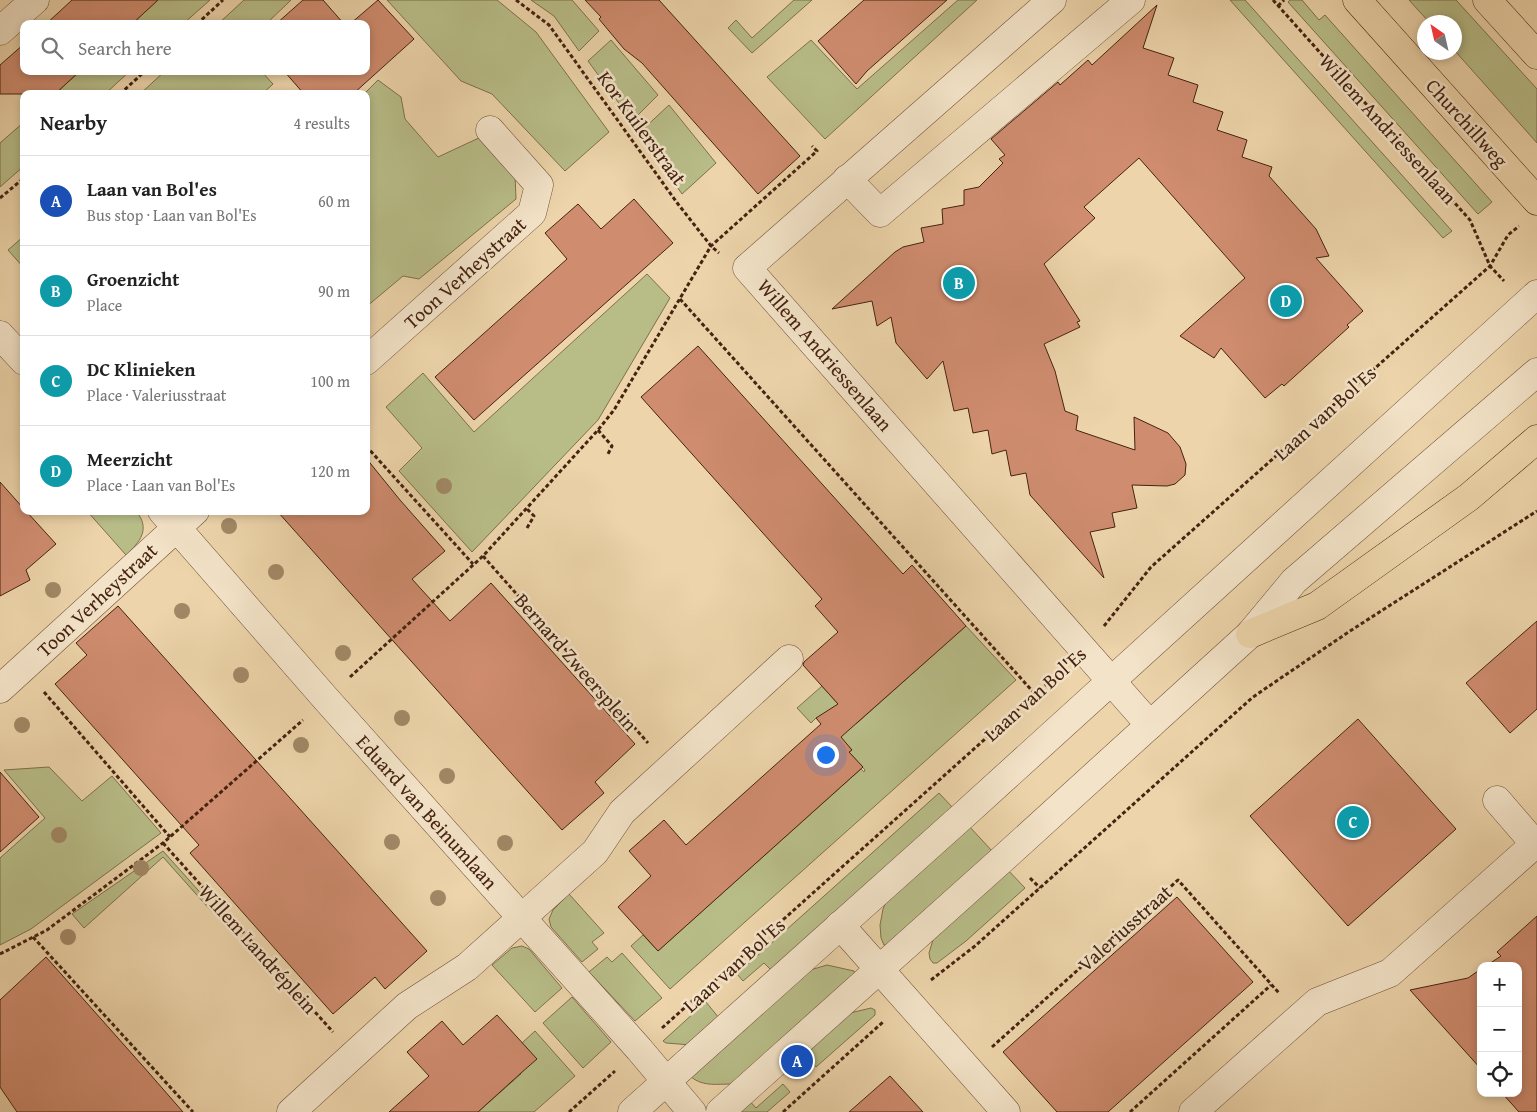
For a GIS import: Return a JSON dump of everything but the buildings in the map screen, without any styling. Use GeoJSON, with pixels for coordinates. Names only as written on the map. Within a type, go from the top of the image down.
{"type":"FeatureCollection","features":[{"type":"Feature","properties":{"kind":"main road","name":"Churchillweg"},"geometry":{"type":"LineString","coordinates":[[1357,0],[1530,212]]}},
{"type":"Feature","properties":{"kind":"main road"},"geometry":{"type":"LineString","coordinates":[[1487,0],[1537,56]]}},
{"type":"Feature","properties":{"kind":"main road"},"geometry":{"type":"LineString","coordinates":[[1250,634],[1317,606],[1470,497],[1537,439]]}},
{"type":"Feature","properties":{"kind":"street"},"geometry":{"type":"LineString","coordinates":[[0,31],[35,0]]}},
{"type":"Feature","properties":{"kind":"street","name":"Willem Andriessenlaan"},"geometry":{"type":"LineString","coordinates":[[1052,0],[748,268],[1150,725]]}},
{"type":"Feature","properties":{"kind":"street"},"geometry":{"type":"LineString","coordinates":[[847,179],[880,213],[1131,0]]}},
{"type":"Feature","properties":{"kind":"street","name":"Toon Verheystraat"},"geometry":{"type":"LineString","coordinates":[[370,357],[532,213],[539,186],[490,130]]}},
{"type":"Feature","properties":{"kind":"street","name":"Laan van Bol'Es"},"geometry":{"type":"LineString","coordinates":[[632,1112],[1112,681],[1537,294]]}},
{"type":"Feature","properties":{"kind":"street"},"geometry":{"type":"LineString","coordinates":[[0,335],[20,357]]}},
{"type":"Feature","properties":{"kind":"street"},"geometry":{"type":"LineString","coordinates":[[720,1112],[1250,634],[1294,581],[1537,372]]}},
{"type":"Feature","properties":{"kind":"street","name":"Toon Verheystraat"},"geometry":{"type":"LineString","coordinates":[[0,690],[178,516]]}},
{"type":"Feature","properties":{"kind":"street","name":"Eduard van Beinumlaan"},"geometry":{"type":"LineString","coordinates":[[178,516],[326,699],[639,1049],[692,1112]]}},
{"type":"Feature","properties":{"kind":"street"},"geometry":{"type":"LineString","coordinates":[[291,1112],[407,1006],[467,966],[595,852],[622,812],[789,658]]}},
{"type":"Feature","properties":{"kind":"street"},"geometry":{"type":"LineString","coordinates":[[1193,1112],[1318,1002],[1390,973],[1535,844],[1532,829],[1497,800]]}},
{"type":"Feature","properties":{"kind":"street"},"geometry":{"type":"LineString","coordinates":[[840,925],[1006,1112]]}},
{"type":"Feature","properties":{"kind":"path"},"geometry":{"type":"LineString","coordinates":[[201,20],[223,0]]}},
{"type":"Feature","properties":{"kind":"path","name":"Kor Kuilerstraat"},"geometry":{"type":"LineString","coordinates":[[516,0],[548,25],[678,204],[711,246],[732,263],[748,268]]}},
{"type":"Feature","properties":{"kind":"path","name":"Willem Andriessenlaan"},"geometry":{"type":"LineString","coordinates":[[1273,0],[1470,220],[1490,266]]}},
{"type":"Feature","properties":{"kind":"path"},"geometry":{"type":"LineString","coordinates":[[1278,6],[1284,0]]}},
{"type":"Feature","properties":{"kind":"path"},"geometry":{"type":"LineString","coordinates":[[124,90],[140,75]]}},
{"type":"Feature","properties":{"kind":"path"},"geometry":{"type":"LineString","coordinates":[[0,954],[47,930],[163,843],[326,699],[483,556],[528,509],[614,410],[711,246],[816,151],[812,146]]}},
{"type":"Feature","properties":{"kind":"path"},"geometry":{"type":"LineString","coordinates":[[0,198],[20,181]]}},
{"type":"Feature","properties":{"kind":"path","name":"Laan van Bol'Es"},"geometry":{"type":"LineString","coordinates":[[569,1112],[1085,650],[1151,567],[1490,266],[1508,235],[1530,212]]}},
{"type":"Feature","properties":{"kind":"path"},"geometry":{"type":"LineString","coordinates":[[680,299],[1035,694]]}},
{"type":"Feature","properties":{"kind":"path"},"geometry":{"type":"LineString","coordinates":[[598,430],[612,446],[607,456]]}},
{"type":"Feature","properties":{"kind":"path"},"geometry":{"type":"LineString","coordinates":[[370,450],[472,564]]}},
{"type":"Feature","properties":{"kind":"path"},"geometry":{"type":"LineString","coordinates":[[527,528],[534,516],[528,509]]}},
{"type":"Feature","properties":{"kind":"path"},"geometry":{"type":"LineString","coordinates":[[783,1112],[906,1001],[975,946],[1253,697],[1350,631],[1537,511]]}},
{"type":"Feature","properties":{"kind":"path","name":"Bernard Zweersplein"},"geometry":{"type":"LineString","coordinates":[[483,556],[670,768]]}},
{"type":"Feature","properties":{"kind":"path"},"geometry":{"type":"LineString","coordinates":[[24,668],[170,837]]}},
{"type":"Feature","properties":{"kind":"path","name":"Willem Landréplein"},"geometry":{"type":"LineString","coordinates":[[163,843],[353,1055]]}},
{"type":"Feature","properties":{"kind":"path","name":"Valeriusstraat"},"geometry":{"type":"LineString","coordinates":[[968,1069],[1178,880],[1301,1018]]}},
{"type":"Feature","properties":{"kind":"path"},"geometry":{"type":"LineString","coordinates":[[33,937],[193,1112]]}},
{"type":"Feature","properties":{"kind":"path"},"geometry":{"type":"LineString","coordinates":[[1130,1112],[1271,985]]}},
{"type":"Feature","properties":{"kind":"green space"},"geometry":{"type":"Polygon","coordinates":[[[158,0],[210,0],[188,20],[136,20],[158,0]]]}},
{"type":"Feature","properties":{"kind":"green space"},"geometry":{"type":"Polygon","coordinates":[[[244,0],[291,0],[270,20],[222,20],[244,0]]]}},
{"type":"Feature","properties":{"kind":"green space"},"geometry":{"type":"Polygon","coordinates":[[[387,0],[497,0],[536,32],[609,132],[565,171],[492,94],[461,81],[387,0]]]}},
{"type":"Feature","properties":{"kind":"green space"},"geometry":{"type":"Polygon","coordinates":[[[531,0],[572,0],[599,31],[579,51],[554,16],[531,0]]]}},
{"type":"Feature","properties":{"kind":"green space"},"geometry":{"type":"Polygon","coordinates":[[[794,0],[812,0],[752,53],[728,28],[736,20],[752,38],[794,0]]]}},
{"type":"Feature","properties":{"kind":"green space"},"geometry":{"type":"Polygon","coordinates":[[[958,0],[977,0],[825,139],[767,77],[811,40],[857,89],[958,0]]]}},
{"type":"Feature","properties":{"kind":"green space"},"geometry":{"type":"Polygon","coordinates":[[[1230,0],[1245,0],[1452,231],[1443,238],[1230,0]]]}},
{"type":"Feature","properties":{"kind":"green space"},"geometry":{"type":"Polygon","coordinates":[[[1290,0],[1302,0],[1319,20],[1325,15],[1492,202],[1478,214],[1288,2],[1290,0]]]}},
{"type":"Feature","properties":{"kind":"green space"},"geometry":{"type":"Polygon","coordinates":[[[1409,0],[1456,0],[1537,89],[1537,143],[1462,59],[1462,15],[1423,15],[1409,0]]]}},
{"type":"Feature","properties":{"kind":"green space"},"geometry":{"type":"Polygon","coordinates":[[[611,40],[658,95],[632,121],[588,61],[611,40]]]}},
{"type":"Feature","properties":{"kind":"green space"},"geometry":{"type":"Polygon","coordinates":[[[76,75],[126,75],[109,90],[59,90],[76,75]]]}},
{"type":"Feature","properties":{"kind":"green space"},"geometry":{"type":"Polygon","coordinates":[[[161,75],[265,75],[273,84],[266,90],[144,90],[161,75]]]}},
{"type":"Feature","properties":{"kind":"green space"},"geometry":{"type":"Polygon","coordinates":[[[378,80],[401,97],[405,119],[438,157],[483,136],[515,174],[516,199],[419,279],[403,276],[370,304],[370,90],[368,90],[378,80]]]}},
{"type":"Feature","properties":{"kind":"green space"},"geometry":{"type":"Polygon","coordinates":[[[669,105],[716,163],[682,194],[639,133],[669,105]]]}},
{"type":"Feature","properties":{"kind":"green space"},"geometry":{"type":"Polygon","coordinates":[[[20,126],[20,170],[0,187],[0,143],[20,126]]]}},
{"type":"Feature","properties":{"kind":"green space"},"geometry":{"type":"Polygon","coordinates":[[[20,240],[20,264],[8,250],[20,240]]]}},
{"type":"Feature","properties":{"kind":"green space"},"geometry":{"type":"Polygon","coordinates":[[[647,274],[670,298],[598,420],[472,552],[399,471],[422,448],[386,407],[423,373],[474,432],[647,274]]]}},
{"type":"Feature","properties":{"kind":"green space"},"geometry":{"type":"Polygon","coordinates":[[[91,515],[138,515],[143,524],[142,535],[136,545],[126,555],[91,515]]]}},
{"type":"Feature","properties":{"kind":"green space"},"geometry":{"type":"Polygon","coordinates":[[[966,626],[1016,680],[670,989],[631,946],[643,935],[658,951],[861,769],[864,772],[865,770],[849,752],[852,750],[848,746],[816,718],[811,723],[797,708],[822,686],[856,724],[966,626]]]}},
{"type":"Feature","properties":{"kind":"green space"},"geometry":{"type":"Polygon","coordinates":[[[49,767],[82,801],[112,776],[161,833],[31,929],[0,945],[0,858],[45,818],[4,770],[49,767]]]}},
{"type":"Feature","properties":{"kind":"green space"},"geometry":{"type":"Polygon","coordinates":[[[939,793],[954,809],[773,972],[764,963],[743,981],[737,974],[939,793]]]}},
{"type":"Feature","properties":{"kind":"green space"},"geometry":{"type":"Polygon","coordinates":[[[968,825],[993,852],[888,945],[884,945],[881,938],[880,925],[883,909],[890,893],[968,825]]]}},
{"type":"Feature","properties":{"kind":"green space"},"geometry":{"type":"Polygon","coordinates":[[[163,851],[215,909],[212,912],[163,857],[84,928],[72,914],[163,851]]]}},
{"type":"Feature","properties":{"kind":"green space"},"geometry":{"type":"Polygon","coordinates":[[[1006,868],[1025,888],[966,941],[937,963],[933,963],[929,953],[936,930],[1006,868]]]}},
{"type":"Feature","properties":{"kind":"green space"},"geometry":{"type":"Polygon","coordinates":[[[569,894],[604,933],[592,942],[598,949],[582,962],[551,927],[549,919],[553,910],[569,894]]]}},
{"type":"Feature","properties":{"kind":"green space"},"geometry":{"type":"Polygon","coordinates":[[[522,946],[529,949],[562,988],[535,1012],[492,965],[512,948],[522,946]]]}},
{"type":"Feature","properties":{"kind":"green space"},"geometry":{"type":"Polygon","coordinates":[[[622,953],[662,998],[635,1021],[589,972],[607,957],[612,962],[622,953]]]}},
{"type":"Feature","properties":{"kind":"green space"},"geometry":{"type":"Polygon","coordinates":[[[827,965],[854,971],[855,976],[732,1084],[704,1083],[689,1075],[807,971],[827,965]]]}},
{"type":"Feature","properties":{"kind":"green space"},"geometry":{"type":"Polygon","coordinates":[[[572,997],[611,1042],[583,1068],[543,1023],[572,997]]]}},
{"type":"Feature","properties":{"kind":"green space"},"geometry":{"type":"Polygon","coordinates":[[[706,1002],[719,1018],[691,1045],[666,1043],[663,1041],[706,1002]]]}},
{"type":"Feature","properties":{"kind":"green space"},"geometry":{"type":"Polygon","coordinates":[[[871,1008],[875,1010],[875,1015],[816,1067],[802,1051],[850,1013],[871,1008]]]}},
{"type":"Feature","properties":{"kind":"green space"},"geometry":{"type":"Polygon","coordinates":[[[535,1031],[575,1076],[534,1112],[478,1112],[521,1074],[518,1070],[522,1043],[535,1031]]]}},
{"type":"Feature","properties":{"kind":"green space"},"geometry":{"type":"Polygon","coordinates":[[[783,1084],[790,1092],[767,1112],[734,1112],[748,1099],[756,1108],[783,1084]]]}},
{"type":"Feature","properties":{"kind":"place","name":"Groenzicht"},"geometry":{"type":"Point","coordinates":[959,283]}},
{"type":"Feature","properties":{"kind":"place","name":"Meerzicht"},"geometry":{"type":"Point","coordinates":[1286,301]}},
{"type":"Feature","properties":{"kind":"place","name":"DC Klinieken"},"geometry":{"type":"Point","coordinates":[1353,822]}},
{"type":"Feature","properties":{"kind":"place","name":"Laan van Bol'es"},"geometry":{"type":"Point","coordinates":[797,1061]}}]}
